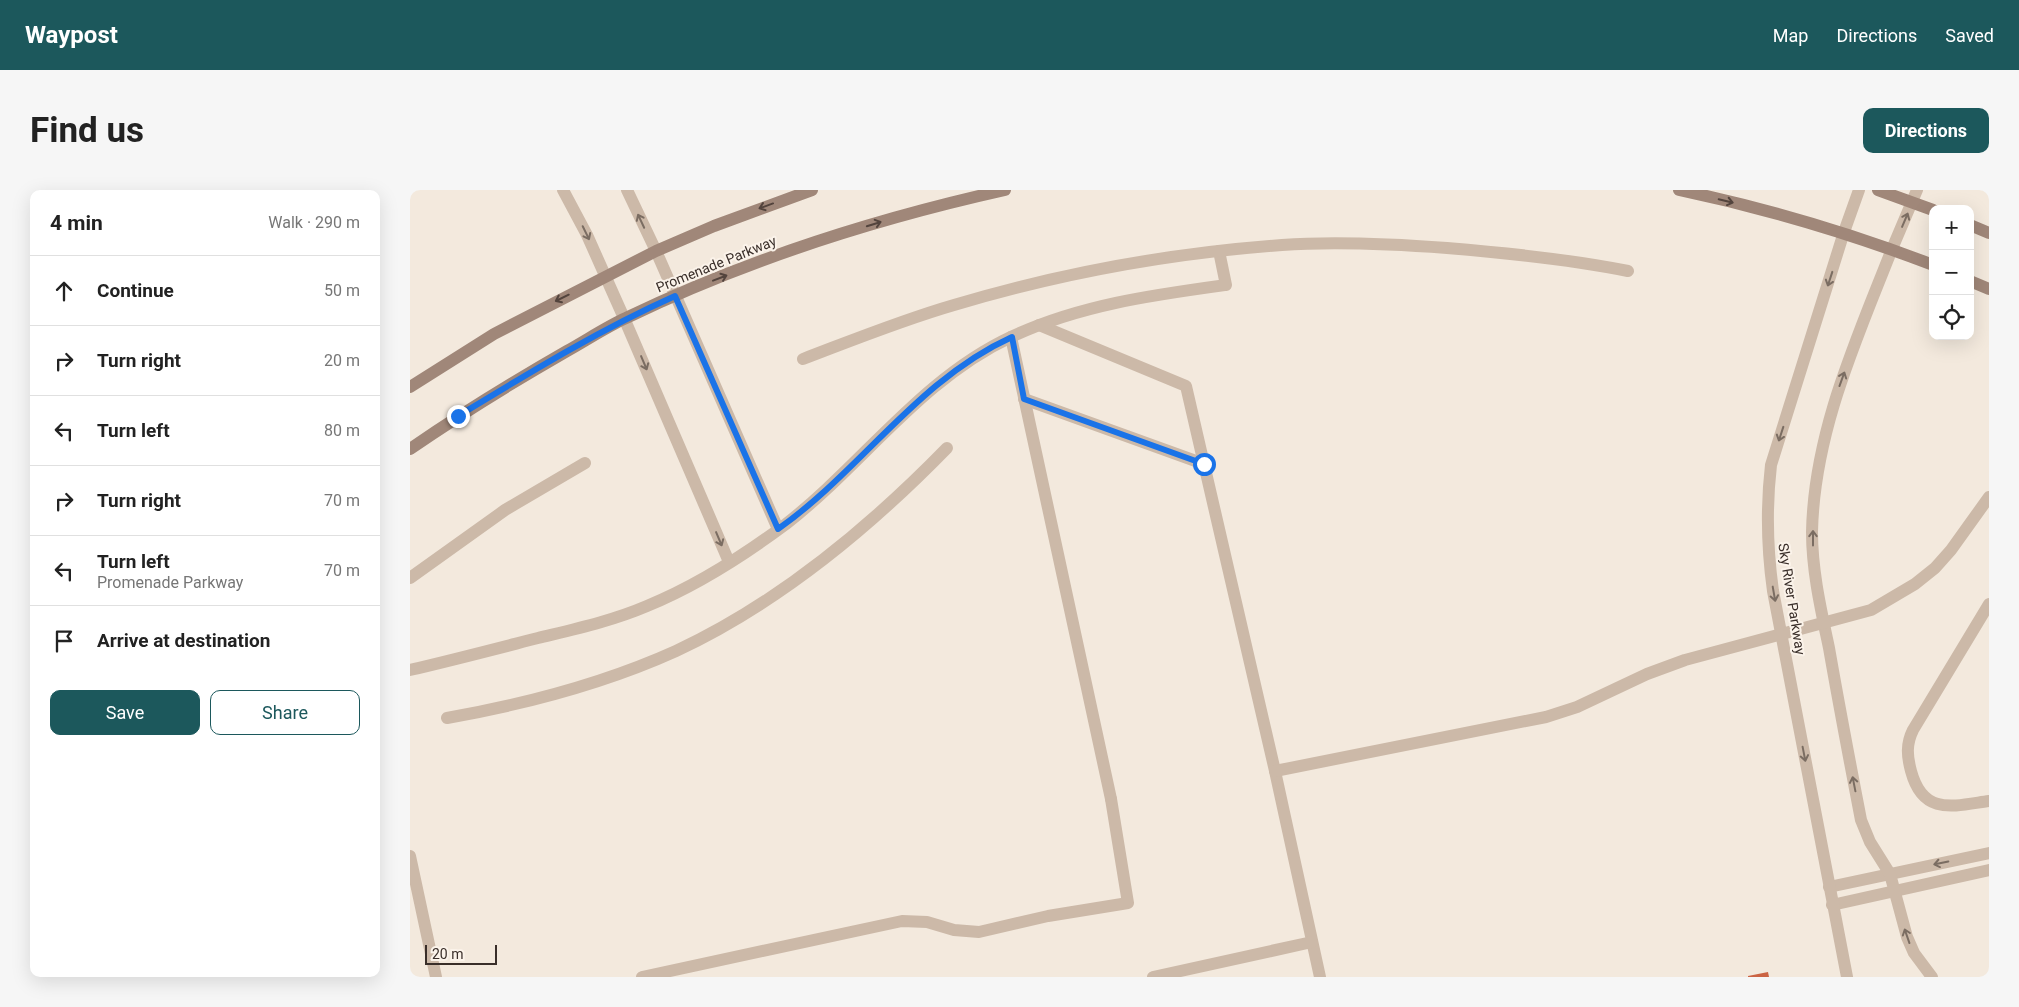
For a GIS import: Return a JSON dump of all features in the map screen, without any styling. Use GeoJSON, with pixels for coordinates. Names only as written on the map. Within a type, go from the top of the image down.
{"type":"FeatureCollection","features":[{"type":"Feature","properties":{"kind":"main road"},"geometry":{"type":"LineString","coordinates":[[410,387],[494,334],[656,251],[714,226],[812,190]]}},
{"type":"Feature","properties":{"kind":"main road","name":"Promenade Parkway"},"geometry":{"type":"LineString","coordinates":[[410,449],[524,376],[624,318],[675,296],[836,236],[910,213],[1005,190]]}},
{"type":"Feature","properties":{"kind":"main road"},"geometry":{"type":"LineString","coordinates":[[1679,190],[1742,204],[1844,232],[1929,263]]}},
{"type":"Feature","properties":{"kind":"main road"},"geometry":{"type":"LineString","coordinates":[[1878,190],[1929,208]]}},
{"type":"Feature","properties":{"kind":"main road"},"geometry":{"type":"LineString","coordinates":[[1974,227],[1989,233]]}},
{"type":"Feature","properties":{"kind":"main road"},"geometry":{"type":"LineString","coordinates":[[1974,283],[1989,289]]}},
{"type":"Feature","properties":{"kind":"street"},"geometry":{"type":"LineString","coordinates":[[563,190],[606,277],[729,562]]}},
{"type":"Feature","properties":{"kind":"street"},"geometry":{"type":"LineString","coordinates":[[627,190],[656,251],[778,529]]}},
{"type":"Feature","properties":{"kind":"street","name":"Sky River Parkway"},"geometry":{"type":"LineString","coordinates":[[1846,977],[1769,562],[1767,502],[1771,465],[1859,190]]}},
{"type":"Feature","properties":{"kind":"street","name":"Sky River Parkway"},"geometry":{"type":"LineString","coordinates":[[1918,190],[1892,249],[1834,401],[1819,466],[1814,508],[1813,566],[1861,820],[1870,842],[1890,874],[1906,937],[1922,966],[1932,977]]}},
{"type":"Feature","properties":{"kind":"street"},"geometry":{"type":"LineString","coordinates":[[803,359],[902,322],[1016,288],[1097,270],[1219,251],[1308,244],[1418,246],[1557,259],[1628,271]]}},
{"type":"Feature","properties":{"kind":"street"},"geometry":{"type":"LineString","coordinates":[[410,670],[601,622],[646,607],[678,592],[729,562],[778,529],[820,495],[928,392],[974,357],[1012,337],[1068,314],[1146,296],[1226,284],[1219,251]]}},
{"type":"Feature","properties":{"kind":"street"},"geometry":{"type":"LineString","coordinates":[[1039,325],[1186,386],[1276,771],[1320,977]]}},
{"type":"Feature","properties":{"kind":"street"},"geometry":{"type":"LineString","coordinates":[[642,977],[902,920],[927,922],[954,930],[979,932],[1048,916],[1128,903],[1111,799],[1012,337]]}},
{"type":"Feature","properties":{"kind":"street"},"geometry":{"type":"LineString","coordinates":[[1024,399],[1204,464]]}},
{"type":"Feature","properties":{"kind":"street"},"geometry":{"type":"LineString","coordinates":[[447,718],[544,698],[598,682],[654,660],[712,633],[750,612],[827,557],[887,507],[947,448]]}},
{"type":"Feature","properties":{"kind":"street"},"geometry":{"type":"LineString","coordinates":[[410,578],[505,510],[585,463]]}},
{"type":"Feature","properties":{"kind":"street"},"geometry":{"type":"LineString","coordinates":[[1276,771],[1546,717],[1577,707],[1647,674],[1685,660],[1871,610],[1915,584],[1952,550],[1989,497]]}},
{"type":"Feature","properties":{"kind":"street"},"geometry":{"type":"LineString","coordinates":[[1989,604],[1913,730],[1907,752],[1915,784],[1927,799],[1935,804],[1953,806],[1989,801]]}},
{"type":"Feature","properties":{"kind":"street"},"geometry":{"type":"LineString","coordinates":[[1829,887],[1989,853]]}},
{"type":"Feature","properties":{"kind":"street"},"geometry":{"type":"LineString","coordinates":[[410,856],[436,977]]}},
{"type":"Feature","properties":{"kind":"street"},"geometry":{"type":"LineString","coordinates":[[1832,905],[1989,870]]}},
{"type":"Feature","properties":{"kind":"street"},"geometry":{"type":"LineString","coordinates":[[1153,977],[1312,942]]}},
{"type":"Feature","properties":{"kind":"building"},"geometry":{"type":"Polygon","coordinates":[[[1768,972],[1769,977],[1748,977],[1748,976],[1768,972]]]}},
{"type":"Feature","properties":{"kind":"route"},"geometry":{"type":"LineString","coordinates":[[458,416],[624,318],[675,296],[778,529],[820,495],[928,392],[974,357],[1012,337],[1024,399],[1204,464]]}}]}
